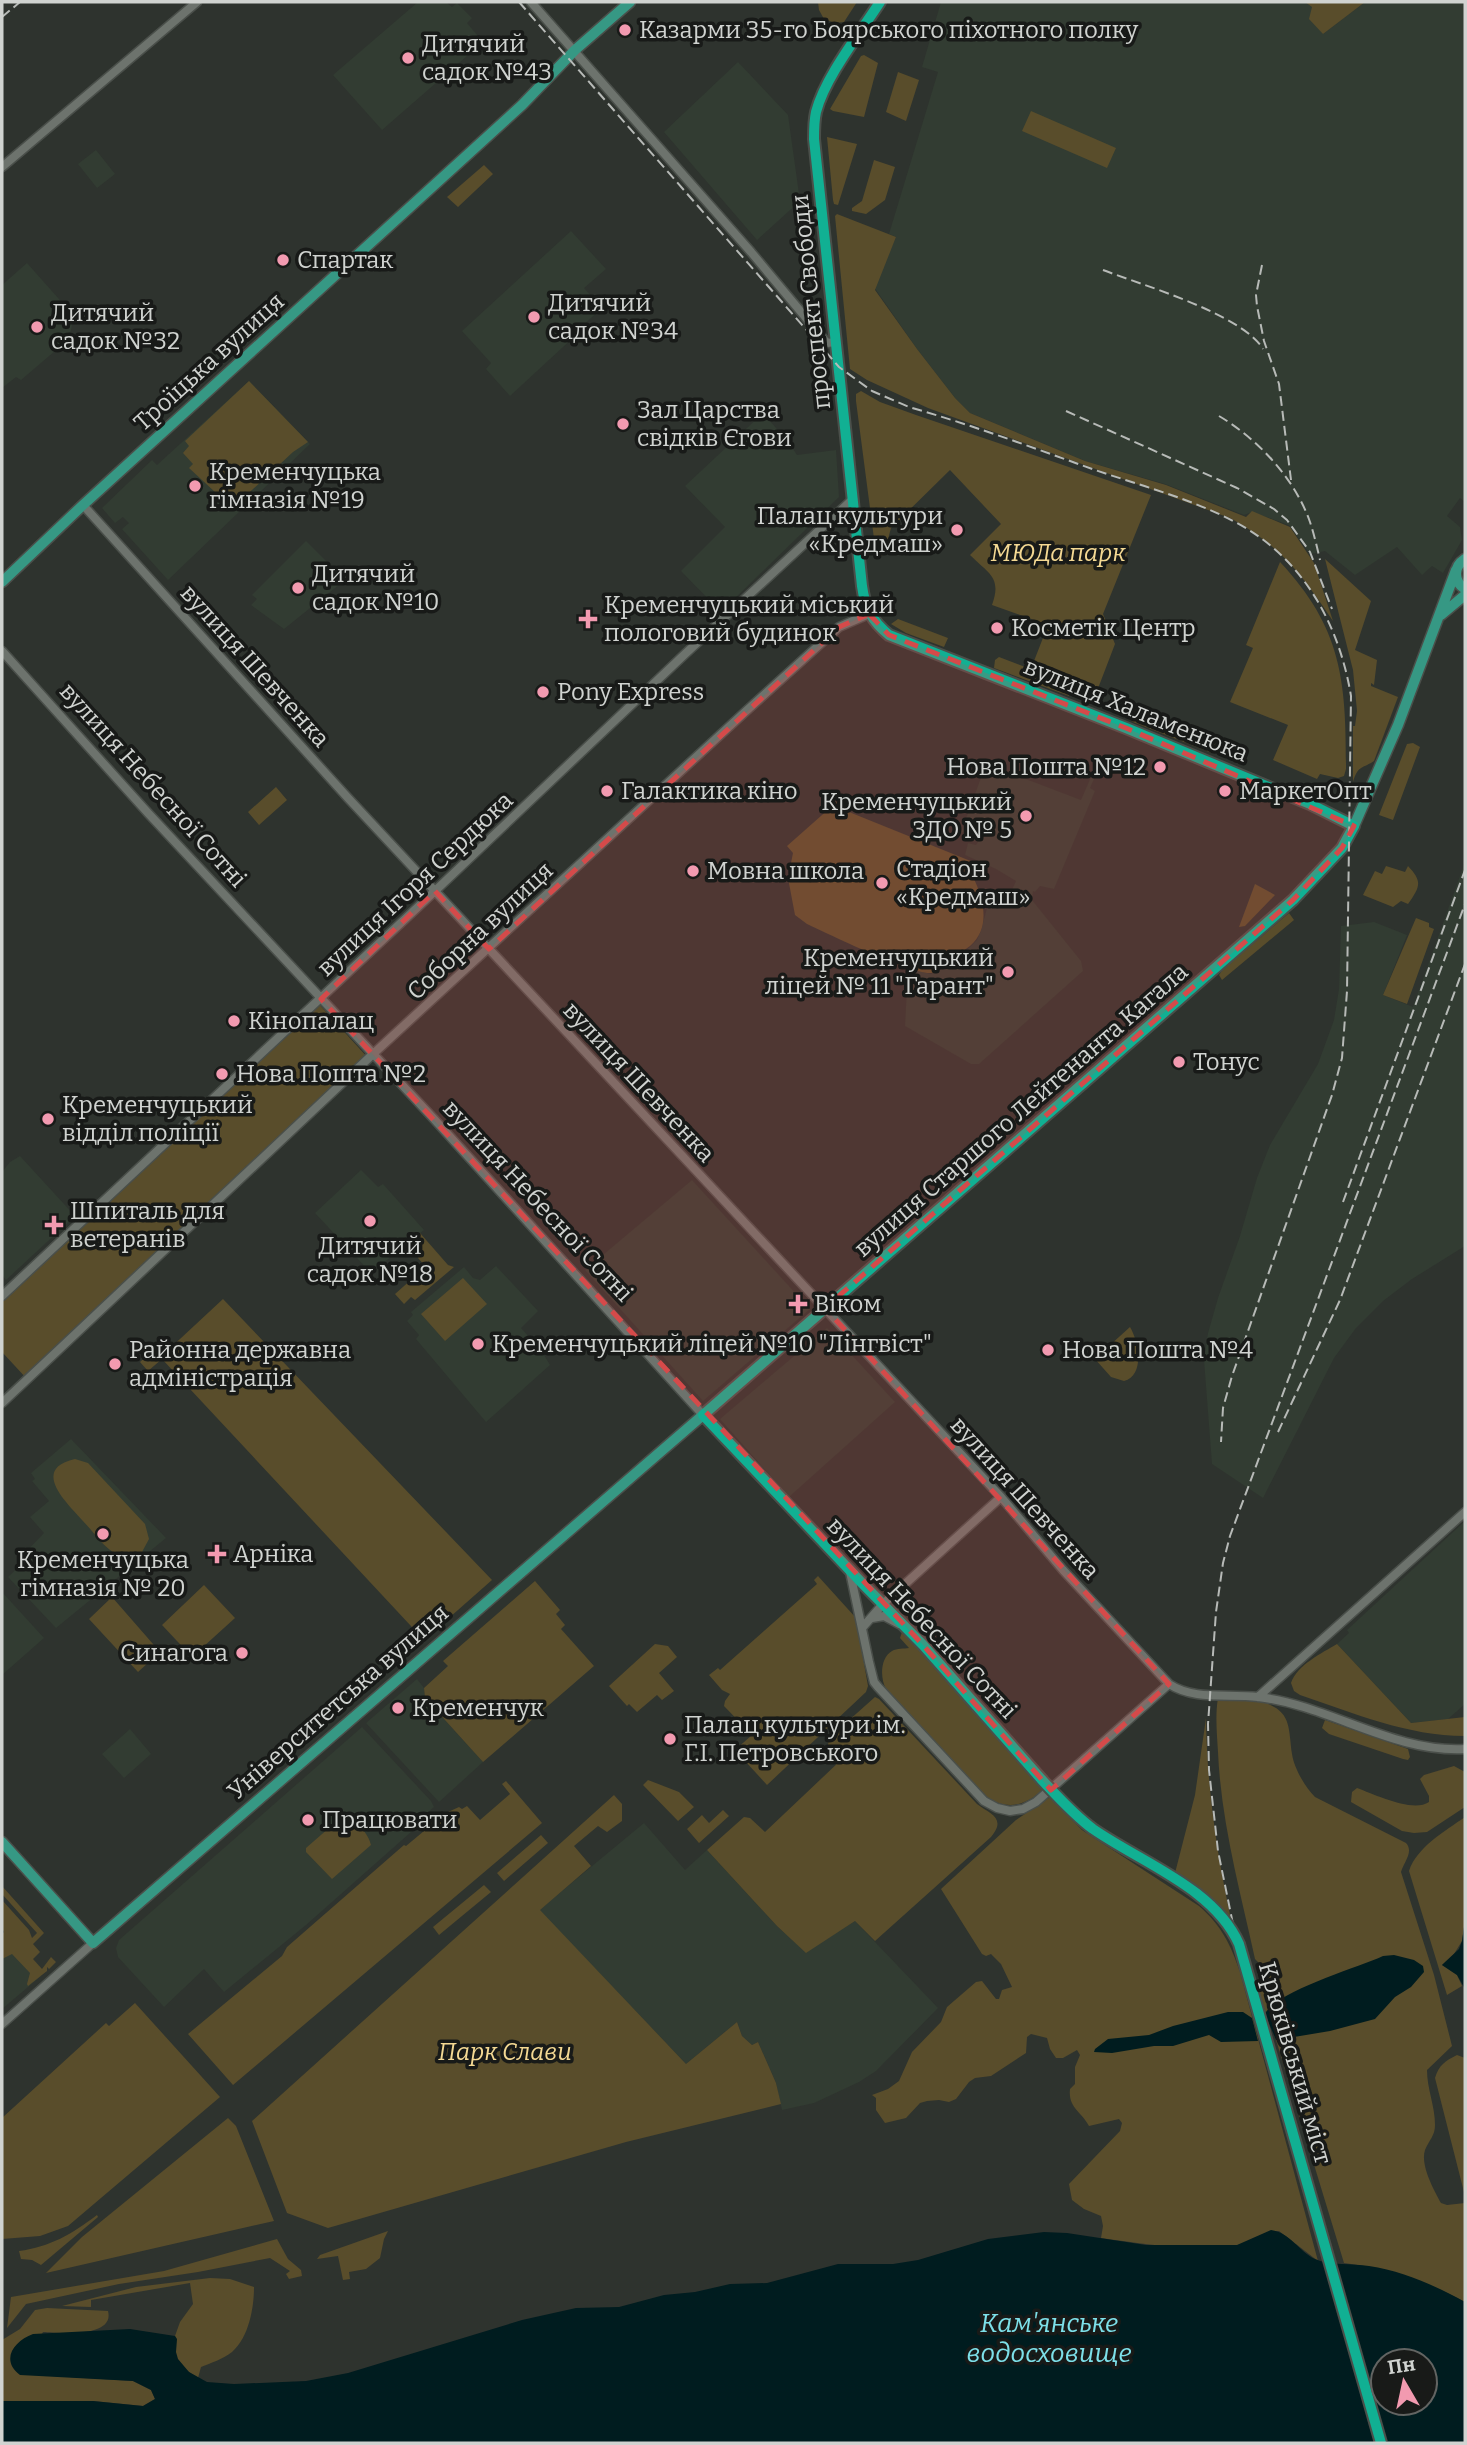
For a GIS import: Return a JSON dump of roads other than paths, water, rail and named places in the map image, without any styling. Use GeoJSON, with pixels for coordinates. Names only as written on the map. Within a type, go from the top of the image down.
{"type":"FeatureCollection","features":[{"type":"Feature","properties":{"kind":"highway","name":"проспект Свободи"},"geometry":{"type":"LineString","coordinates":[[869,614],[863,593],[814,139],[815,114],[830,81],[880,2]]}},
{"type":"Feature","properties":{"kind":"highway","name":"вулиця Халаменюка"},"geometry":{"type":"LineString","coordinates":[[869,614],[876,625],[889,635],[1126,727],[1311,804],[1354,826]]}},
{"type":"Feature","properties":{"kind":"highway","name":"вулиця Старшого Лейтенанта Кагала"},"geometry":{"type":"LineString","coordinates":[[703,1415],[1293,900],[1342,848],[1354,826]]}},
{"type":"Feature","properties":{"kind":"highway","name":"вулиця Небесної Сотні"},"geometry":{"type":"LineString","coordinates":[[703,1415],[907,1628],[1042,1780]]}},
{"type":"Feature","properties":{"kind":"highway","name":"Крюківський міст"},"geometry":{"type":"LineString","coordinates":[[1042,1780],[1086,1824],[1204,1899],[1233,1931],[1239,1944],[1381,2443]]}},
{"type":"Feature","properties":{"kind":"main road","name":"Троїцька вулиця"},"geometry":{"type":"LineString","coordinates":[[2,582],[522,105],[575,50],[630,2]]}},
{"type":"Feature","properties":{"kind":"main road"},"geometry":{"type":"LineString","coordinates":[[1354,826],[1398,725],[1465,550]]}},
{"type":"Feature","properties":{"kind":"main road"},"geometry":{"type":"LineString","coordinates":[[1461,563],[1458,582],[1465,589]]}},
{"type":"Feature","properties":{"kind":"main road"},"geometry":{"type":"LineString","coordinates":[[1438,618],[1465,595]]}},
{"type":"Feature","properties":{"kind":"main road","name":"Університетська вулиця"},"geometry":{"type":"LineString","coordinates":[[93,1943],[703,1415]]}},
{"type":"Feature","properties":{"kind":"main road"},"geometry":{"type":"LineString","coordinates":[[2,1842],[93,1943]]}},
{"type":"Feature","properties":{"kind":"street"},"geometry":{"type":"LineString","coordinates":[[2,167],[197,2]]}},
{"type":"Feature","properties":{"kind":"street"},"geometry":{"type":"LineString","coordinates":[[531,2],[827,343],[836,342]]}},
{"type":"Feature","properties":{"kind":"street","name":"вулиця Ігоря Сердюка"},"geometry":{"type":"LineString","coordinates":[[2,1296],[853,499]]}},
{"type":"Feature","properties":{"kind":"street","name":"вулиця Шевченка"},"geometry":{"type":"LineString","coordinates":[[83,505],[348,798],[825,1308],[1169,1684]]}},
{"type":"Feature","properties":{"kind":"street","name":"Соборна вулиця"},"geometry":{"type":"LineString","coordinates":[[2,1402],[373,1055],[839,627],[869,614]]}},
{"type":"Feature","properties":{"kind":"street","name":"вулиця Небесної Сотні"},"geometry":{"type":"LineString","coordinates":[[2,651],[703,1415]]}},
{"type":"Feature","properties":{"kind":"street"},"geometry":{"type":"LineString","coordinates":[[862,1628],[883,1604],[1000,1497]]}},
{"type":"Feature","properties":{"kind":"street"},"geometry":{"type":"LineString","coordinates":[[1258,1697],[1465,1513]]}},
{"type":"Feature","properties":{"kind":"street"},"geometry":{"type":"LineString","coordinates":[[850,1571],[873,1677],[878,1687],[973,1790],[991,1805],[1004,1810],[1023,1809],[1047,1794],[1169,1684],[1181,1692],[1258,1697],[1302,1707],[1424,1747],[1465,1749]]}},
{"type":"Feature","properties":{"kind":"street"},"geometry":{"type":"LineString","coordinates":[[869,1619],[884,1616],[907,1628]]}},
{"type":"Feature","properties":{"kind":"street","name":"Університетська вулиця"},"geometry":{"type":"LineString","coordinates":[[2,2024],[93,1943]]}},
{"type":"Feature","properties":{"kind":"water"},"geometry":{"type":"Polygon","coordinates":[[[1465,1920],[1465,1989],[1457,1975],[1442,1965],[1459,1949],[1465,1920]]]}},
{"type":"Feature","properties":{"kind":"water"},"geometry":{"type":"Polygon","coordinates":[[[1394,1955],[1414,1960],[1423,1966],[1424,1972],[1375,2019],[1330,2031],[1276,2040],[1265,2014],[1272,2005],[1318,1981],[1383,1956],[1394,1955]]]}},
{"type":"Feature","properties":{"kind":"water"},"geometry":{"type":"Polygon","coordinates":[[[1228,2012],[1243,2012],[1252,2018],[1258,2041],[1221,2042],[1209,2035],[1173,2046],[1154,2046],[1112,2053],[1094,2052],[1108,2039],[1149,2035],[1228,2012]]]}},
{"type":"Feature","properties":{"kind":"water","name":"Кам'янське водосховище"},"geometry":{"type":"Polygon","coordinates":[[[1271,2230],[1289,2238],[1315,2259],[1394,2271],[1465,2302],[1465,2443],[2,2443],[2,2401],[93,2401],[143,2406],[155,2399],[151,2390],[133,2381],[20,2375],[14,2369],[10,2357],[20,2341],[33,2334],[130,2329],[175,2336],[178,2359],[189,2372],[207,2382],[234,2384],[306,2381],[348,2373],[522,2320],[576,2308],[619,2307],[664,2295],[695,2292],[730,2284],[767,2283],[838,2264],[893,2264],[918,2260],[988,2239],[1044,2232],[1146,2245],[1237,2245],[1271,2230]]]}},
{"type":"Feature","properties":{"kind":"railway"},"geometry":{"type":"LineString","coordinates":[[2,17],[20,2]]}},
{"type":"Feature","properties":{"kind":"railway"},"geometry":{"type":"LineString","coordinates":[[519,2],[839,367],[872,391],[909,407],[1166,493],[1235,522],[1280,554],[1298,573],[1327,618],[1337,643],[1351,696],[1347,991],[1342,1058],[1332,1095],[1232,1376],[1223,1408],[1221,1442]]}},
{"type":"Feature","properties":{"kind":"railway"},"geometry":{"type":"LineString","coordinates":[[1262,265],[1256,295],[1257,306],[1264,341],[1279,384],[1291,480]]}},
{"type":"Feature","properties":{"kind":"railway"},"geometry":{"type":"LineString","coordinates":[[1103,270],[1213,313],[1252,336],[1263,349]]}},
{"type":"Feature","properties":{"kind":"railway"},"geometry":{"type":"LineString","coordinates":[[1066,411],[1237,488],[1274,509],[1287,520],[1310,552],[1332,609]]}},
{"type":"Feature","properties":{"kind":"railway"},"geometry":{"type":"LineString","coordinates":[[1219,416],[1248,436],[1285,476],[1303,506],[1320,560]]}},
{"type":"Feature","properties":{"kind":"railway"},"geometry":{"type":"LineString","coordinates":[[1343,1202],[1465,870]]}},
{"type":"Feature","properties":{"kind":"railway"},"geometry":{"type":"LineString","coordinates":[[1382,2443],[1234,1929],[1218,1851],[1209,1770],[1208,1724],[1216,1612],[1230,1536],[1465,904]]}},
{"type":"Feature","properties":{"kind":"railway"},"geometry":{"type":"LineString","coordinates":[[1278,1432],[1340,1300],[1465,964]]}},
{"type":"Feature","properties":{"kind":"place","name":"Казарми 35-го Боярського піхотного полку"},"geometry":{"type":"Point","coordinates":[625,30]}},
{"type":"Feature","properties":{"kind":"place","name":"Дитячий садок №43"},"geometry":{"type":"Point","coordinates":[408,58]}},
{"type":"Feature","properties":{"kind":"place","name":"Спартак"},"geometry":{"type":"Point","coordinates":[283,260]}},
{"type":"Feature","properties":{"kind":"place","name":"Дитячий садок №34"},"geometry":{"type":"Point","coordinates":[534,317]}},
{"type":"Feature","properties":{"kind":"place","name":"Дитячий садок №32"},"geometry":{"type":"Point","coordinates":[37,327]}},
{"type":"Feature","properties":{"kind":"place","name":"Зал Царства свідків Єгови"},"geometry":{"type":"Point","coordinates":[623,424]}},
{"type":"Feature","properties":{"kind":"place","name":"Кременчуцька гімназія №19"},"geometry":{"type":"Point","coordinates":[195,486]}},
{"type":"Feature","properties":{"kind":"place","name":"Палац культури «Кредмаш»"},"geometry":{"type":"Point","coordinates":[957,530]}},
{"type":"Feature","properties":{"kind":"place","name":"Дитячий садок №10"},"geometry":{"type":"Point","coordinates":[298,588]}},
{"type":"Feature","properties":{"kind":"place","name":"Кременчуцький міський пологовий будинок"},"geometry":{"type":"Point","coordinates":[588,619]}},
{"type":"Feature","properties":{"kind":"place","name":"Косметік Центр"},"geometry":{"type":"Point","coordinates":[997,628]}},
{"type":"Feature","properties":{"kind":"place","name":"Pony Express"},"geometry":{"type":"Point","coordinates":[543,692]}},
{"type":"Feature","properties":{"kind":"place","name":"Нова Пошта №12"},"geometry":{"type":"Point","coordinates":[1160,767]}},
{"type":"Feature","properties":{"kind":"place","name":"Галактика кіно"},"geometry":{"type":"Point","coordinates":[607,791]}},
{"type":"Feature","properties":{"kind":"place","name":"МаркетОпт"},"geometry":{"type":"Point","coordinates":[1225,791]}},
{"type":"Feature","properties":{"kind":"place","name":"Кременчуцький ЗДО № 5"},"geometry":{"type":"Point","coordinates":[1026,816]}},
{"type":"Feature","properties":{"kind":"place","name":"Мовна школа"},"geometry":{"type":"Point","coordinates":[693,871]}},
{"type":"Feature","properties":{"kind":"place","name":"Стадіон «Кредмаш»"},"geometry":{"type":"Point","coordinates":[882,883]}},
{"type":"Feature","properties":{"kind":"place","name":"Кременчуцький ліцей № 11 \"Гарант\""},"geometry":{"type":"Point","coordinates":[1008,972]}},
{"type":"Feature","properties":{"kind":"place","name":"Кінопалац"},"geometry":{"type":"Point","coordinates":[234,1021]}},
{"type":"Feature","properties":{"kind":"place","name":"Тонус"},"geometry":{"type":"Point","coordinates":[1179,1062]}},
{"type":"Feature","properties":{"kind":"place","name":"Нова Пошта №2"},"geometry":{"type":"Point","coordinates":[222,1074]}},
{"type":"Feature","properties":{"kind":"place","name":"Кременчуцький відділ поліції"},"geometry":{"type":"Point","coordinates":[48,1119]}},
{"type":"Feature","properties":{"kind":"place","name":"Дитячий садок №18"},"geometry":{"type":"Point","coordinates":[370,1221]}},
{"type":"Feature","properties":{"kind":"place","name":"Шпиталь для ветеранів"},"geometry":{"type":"Point","coordinates":[54,1225]}},
{"type":"Feature","properties":{"kind":"place","name":"Віком"},"geometry":{"type":"Point","coordinates":[798,1304]}},
{"type":"Feature","properties":{"kind":"place","name":"Кременчуцький ліцей №10 \"Лінгвіст\""},"geometry":{"type":"Point","coordinates":[478,1344]}},
{"type":"Feature","properties":{"kind":"place","name":"Нова Пошта №4"},"geometry":{"type":"Point","coordinates":[1048,1350]}},
{"type":"Feature","properties":{"kind":"place","name":"Районна державна адміністрація"},"geometry":{"type":"Point","coordinates":[115,1364]}},
{"type":"Feature","properties":{"kind":"place","name":"Кременчуцька гімназія № 20"},"geometry":{"type":"Point","coordinates":[103,1534]}},
{"type":"Feature","properties":{"kind":"place","name":"Арніка"},"geometry":{"type":"Point","coordinates":[217,1554]}},
{"type":"Feature","properties":{"kind":"place","name":"Синагога"},"geometry":{"type":"Point","coordinates":[242,1653]}},
{"type":"Feature","properties":{"kind":"place","name":"Кременчук"},"geometry":{"type":"Point","coordinates":[398,1708]}},
{"type":"Feature","properties":{"kind":"place","name":"Палац культури ім. Г.І. Петровського"},"geometry":{"type":"Point","coordinates":[670,1739]}},
{"type":"Feature","properties":{"kind":"place","name":"Працювати"},"geometry":{"type":"Point","coordinates":[308,1820]}},
{"type":"Feature","properties":{"kind":"park label","name":"МЮДа парк"},"geometry":{"type":"Point","coordinates":[1058,553]}},
{"type":"Feature","properties":{"kind":"park label","name":"Парк Слави"},"geometry":{"type":"Point","coordinates":[505,2052]}}]}
